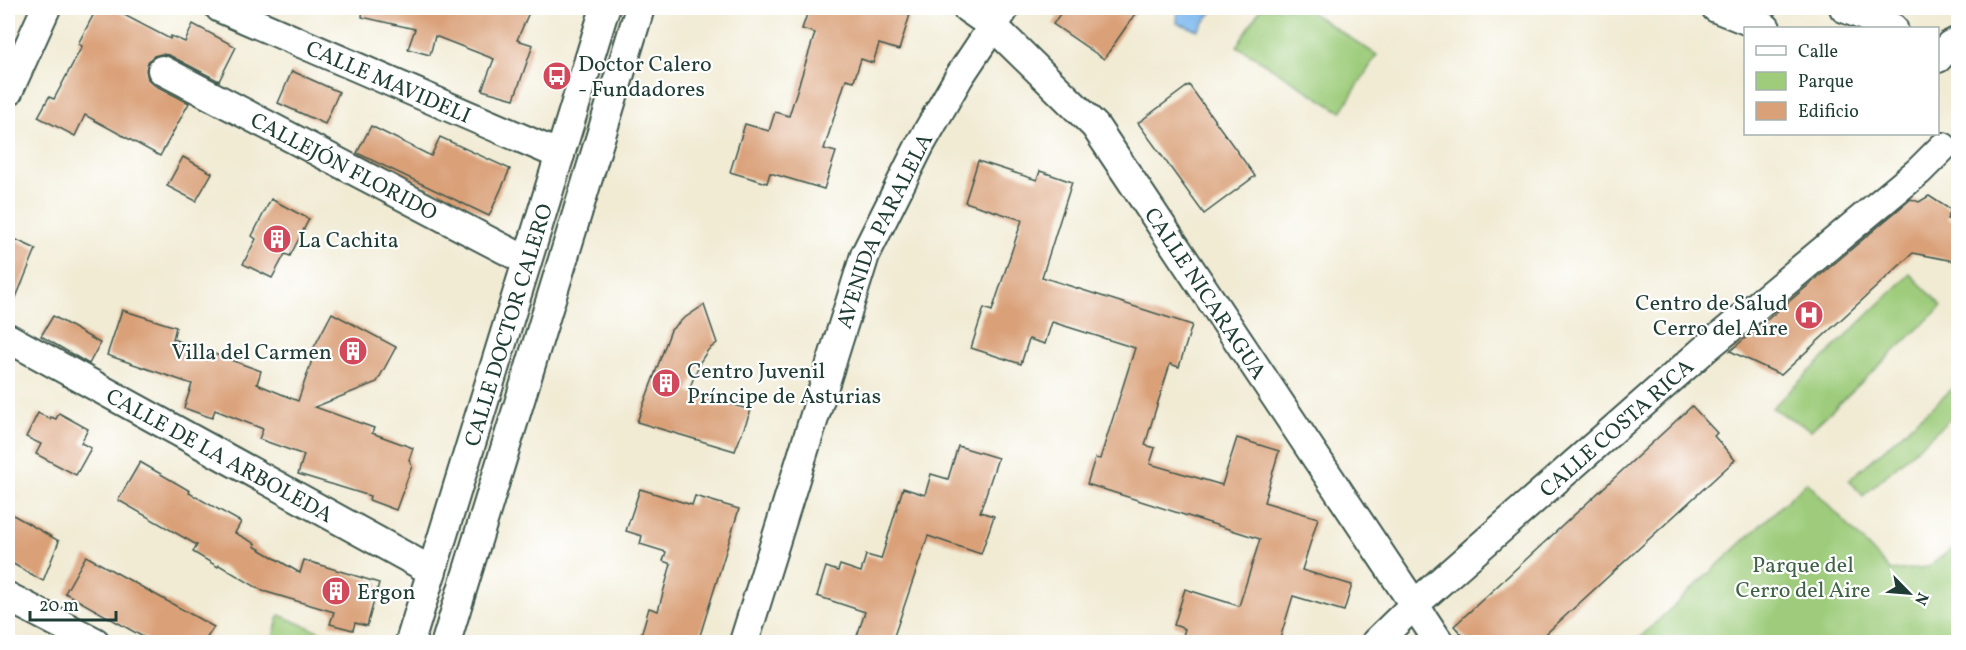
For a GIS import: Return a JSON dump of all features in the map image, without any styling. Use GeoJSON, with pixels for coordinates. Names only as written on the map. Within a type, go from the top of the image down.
{"type":"FeatureCollection","features":[{"type":"Feature","properties":{"kind":"street"},"geometry":{"type":"LineString","coordinates":[[8,92],[18,38],[46,8]]}},
{"type":"Feature","properties":{"kind":"street","name":"CALLE MAVIDELI"},"geometry":{"type":"LineString","coordinates":[[220,8],[560,155]]}},
{"type":"Feature","properties":{"kind":"street","name":"CALLE DOCTOR CALERO"},"geometry":{"type":"LineString","coordinates":[[410,642],[605,8]]}},
{"type":"Feature","properties":{"kind":"street","name":"CALLE DOCTOR CALERO"},"geometry":{"type":"LineString","coordinates":[[446,642],[640,8]]}},
{"type":"Feature","properties":{"kind":"street","name":"CALLE NICARAGUA"},"geometry":{"type":"LineString","coordinates":[[967,8],[999,16],[1095,126],[1439,642]]}},
{"type":"Feature","properties":{"kind":"street"},"geometry":{"type":"LineString","coordinates":[[1716,8],[1764,27]]}},
{"type":"Feature","properties":{"kind":"street"},"geometry":{"type":"LineString","coordinates":[[1844,8],[1891,27]]}},
{"type":"Feature","properties":{"kind":"street","name":"AVENIDA PARALELA"},"geometry":{"type":"LineString","coordinates":[[744,642],[866,255],[920,146],[959,77],[999,16]]}},
{"type":"Feature","properties":{"kind":"street","name":"CALLEJÓN FLORIDO"},"geometry":{"type":"LineString","coordinates":[[162,70],[527,261]]}},
{"type":"Feature","properties":{"kind":"street","name":"CALLE COSTA RICA"},"geometry":{"type":"LineString","coordinates":[[1376,642],[1414,605],[1706,348],[1919,171],[1945,146]]}},
{"type":"Feature","properties":{"kind":"street","name":"CALLE DE LA ARBOLEDA"},"geometry":{"type":"LineString","coordinates":[[8,338],[432,571]]}},
{"type":"Feature","properties":{"kind":"street"},"geometry":{"type":"LineString","coordinates":[[8,597],[95,642]]}},
{"type":"Feature","properties":{"kind":"green space"},"geometry":{"type":"Polygon","coordinates":[[[1261,8],[1304,8],[1377,55],[1341,112],[1237,46],[1261,8]]]}},
{"type":"Feature","properties":{"kind":"green space"},"geometry":{"type":"Polygon","coordinates":[[[1910,274],[1942,306],[1811,430],[1772,408],[1910,274]]]}},
{"type":"Feature","properties":{"kind":"green space"},"geometry":{"type":"Polygon","coordinates":[[[1958,384],[1958,412],[1863,496],[1849,480],[1958,384]]]}},
{"type":"Feature","properties":{"kind":"green space","name":"Parque del Cerro del Aire"},"geometry":{"type":"Polygon","coordinates":[[[1807,482],[1891,571],[1928,567],[1958,544],[1958,642],[1635,642],[1807,482]]]}},
{"type":"Feature","properties":{"kind":"green space"},"geometry":{"type":"Polygon","coordinates":[[[279,615],[345,642],[272,642],[279,615]]]}},
{"type":"Feature","properties":{"kind":"water"},"geometry":{"type":"Polygon","coordinates":[[[1178,8],[1215,8],[1198,30],[1177,23],[1178,8]]]}},
{"type":"Feature","properties":{"kind":"building"},"geometry":{"type":"Polygon","coordinates":[[[97,8],[111,8],[170,39],[171,36],[185,42],[193,24],[236,47],[219,81],[169,55],[154,56],[148,62],[146,70],[148,79],[154,85],[189,103],[160,156],[85,115],[75,136],[38,117],[49,97],[54,99],[82,46],[78,44],[97,8]]]}},
{"type":"Feature","properties":{"kind":"building"},"geometry":{"type":"Polygon","coordinates":[[[363,8],[531,8],[517,40],[533,45],[514,99],[482,90],[494,59],[435,36],[430,55],[408,49],[415,29],[362,17],[363,8]]]}},
{"type":"Feature","properties":{"kind":"building"},"geometry":{"type":"Polygon","coordinates":[[[809,8],[912,8],[899,50],[879,44],[873,63],[861,59],[854,81],[846,79],[824,149],[836,152],[824,189],[770,173],[767,183],[730,172],[745,124],[769,131],[775,112],[789,116],[815,33],[802,29],[809,8]]]}},
{"type":"Feature","properties":{"kind":"building"},"geometry":{"type":"Polygon","coordinates":[[[1064,8],[1139,8],[1104,59],[1053,24],[1064,8]]]}},
{"type":"Feature","properties":{"kind":"building"},"geometry":{"type":"Polygon","coordinates":[[[292,71],[339,92],[325,124],[278,103],[292,71]]]}},
{"type":"Feature","properties":{"kind":"building"},"geometry":{"type":"Polygon","coordinates":[[[1189,85],[1255,176],[1204,214],[1138,123],[1189,85]]]}},
{"type":"Feature","properties":{"kind":"building"},"geometry":{"type":"Polygon","coordinates":[[[371,126],[431,156],[440,137],[510,169],[489,216],[357,153],[371,126]]]}},
{"type":"Feature","properties":{"kind":"building"},"geometry":{"type":"Polygon","coordinates":[[[183,157],[212,173],[196,201],[167,186],[183,157]]]}},
{"type":"Feature","properties":{"kind":"building"},"geometry":{"type":"Polygon","coordinates":[[[978,161],[1037,180],[1040,171],[1072,182],[1042,277],[1192,325],[1179,367],[1170,364],[1153,418],[1145,445],[1155,448],[1150,464],[1222,485],[1237,438],[1279,451],[1264,502],[1318,518],[1302,570],[1352,585],[1344,611],[1293,596],[1279,642],[1181,642],[1185,629],[1174,625],[1185,589],[1239,606],[1260,539],[1087,484],[1095,458],[1100,459],[1135,348],[1052,322],[1045,344],[1029,339],[1021,364],[971,348],[984,308],[992,311],[1022,220],[965,202],[978,161]]]}},
{"type":"Feature","properties":{"kind":"building","name":"Centro de Salud Cerro del Aire"},"geometry":{"type":"Polygon","coordinates":[[[1929,196],[1951,210],[1947,219],[1959,221],[1959,262],[1913,253],[1781,375],[1730,351],[1911,199],[1919,202],[1929,196]]]}},
{"type":"Feature","properties":{"kind":"building","name":"La Cachita"},"geometry":{"type":"Polygon","coordinates":[[[271,199],[309,219],[290,256],[285,254],[272,278],[243,264],[256,239],[252,236],[271,199]]]}},
{"type":"Feature","properties":{"kind":"building"},"geometry":{"type":"Polygon","coordinates":[[[8,236],[36,249],[8,317],[8,236]]]}},
{"type":"Feature","properties":{"kind":"building","name":"Centro Juvenil Príncipe de Asturias"},"geometry":{"type":"Polygon","coordinates":[[[704,305],[717,343],[708,350],[700,362],[688,392],[751,410],[735,451],[637,422],[671,330],[704,305]]]}},
{"type":"Feature","properties":{"kind":"building"},"geometry":{"type":"Polygon","coordinates":[[[122,310],[176,327],[173,339],[261,371],[257,384],[298,401],[313,357],[310,355],[332,313],[396,347],[377,382],[315,407],[374,428],[372,433],[413,448],[409,460],[412,466],[396,510],[369,500],[370,496],[298,474],[304,455],[259,439],[263,429],[215,410],[212,418],[184,408],[192,384],[107,355],[122,310]]]}},
{"type":"Feature","properties":{"kind":"building"},"geometry":{"type":"Polygon","coordinates":[[[53,316],[100,343],[89,364],[41,336],[53,316]]]}},
{"type":"Feature","properties":{"kind":"building"},"geometry":{"type":"Polygon","coordinates":[[[1692,406],[1717,433],[1714,436],[1735,460],[1537,642],[1469,642],[1454,626],[1692,406]]]}},
{"type":"Feature","properties":{"kind":"building"},"geometry":{"type":"Polygon","coordinates":[[[38,413],[50,419],[51,417],[56,419],[59,413],[88,429],[81,443],[91,448],[76,475],[36,454],[41,444],[26,437],[38,413]]]}},
{"type":"Feature","properties":{"kind":"building"},"geometry":{"type":"Polygon","coordinates":[[[958,446],[998,458],[980,512],[994,516],[981,554],[928,536],[892,642],[855,642],[865,612],[817,596],[826,567],[838,571],[840,565],[861,572],[866,555],[881,559],[903,488],[925,495],[931,474],[948,479],[958,446]]]}},
{"type":"Feature","properties":{"kind":"building"},"geometry":{"type":"Polygon","coordinates":[[[140,462],[241,522],[235,533],[300,573],[304,560],[379,583],[367,626],[355,623],[353,630],[330,624],[334,612],[263,591],[193,552],[197,545],[118,500],[140,462]]]}},
{"type":"Feature","properties":{"kind":"building"},"geometry":{"type":"Polygon","coordinates":[[[640,489],[692,505],[695,496],[739,509],[698,642],[639,642],[649,608],[658,611],[671,564],[663,561],[666,552],[640,544],[642,536],[626,531],[640,489]]]}},
{"type":"Feature","properties":{"kind":"building"},"geometry":{"type":"Polygon","coordinates":[[[8,512],[59,541],[43,581],[8,561],[8,512]]]}},
{"type":"Feature","properties":{"kind":"building"},"geometry":{"type":"Polygon","coordinates":[[[86,556],[214,627],[204,642],[152,642],[65,593],[86,556]]]}},
{"type":"Feature","properties":{"kind":"place","name":"Doctor Calero - Fundadores"},"geometry":{"type":"Point","coordinates":[557,76]}},
{"type":"Feature","properties":{"kind":"place","name":"La Cachita"},"geometry":{"type":"Point","coordinates":[277,239]}},
{"type":"Feature","properties":{"kind":"place","name":"Centro de Salud Cerro del Aire"},"geometry":{"type":"Point","coordinates":[1809,315]}},
{"type":"Feature","properties":{"kind":"place","name":"Villa del Carmen"},"geometry":{"type":"Point","coordinates":[353,351]}},
{"type":"Feature","properties":{"kind":"place","name":"Centro Juvenil Príncipe de Asturias"},"geometry":{"type":"Point","coordinates":[666,383]}},
{"type":"Feature","properties":{"kind":"place","name":"Ergon"},"geometry":{"type":"Point","coordinates":[336,591]}}]}
